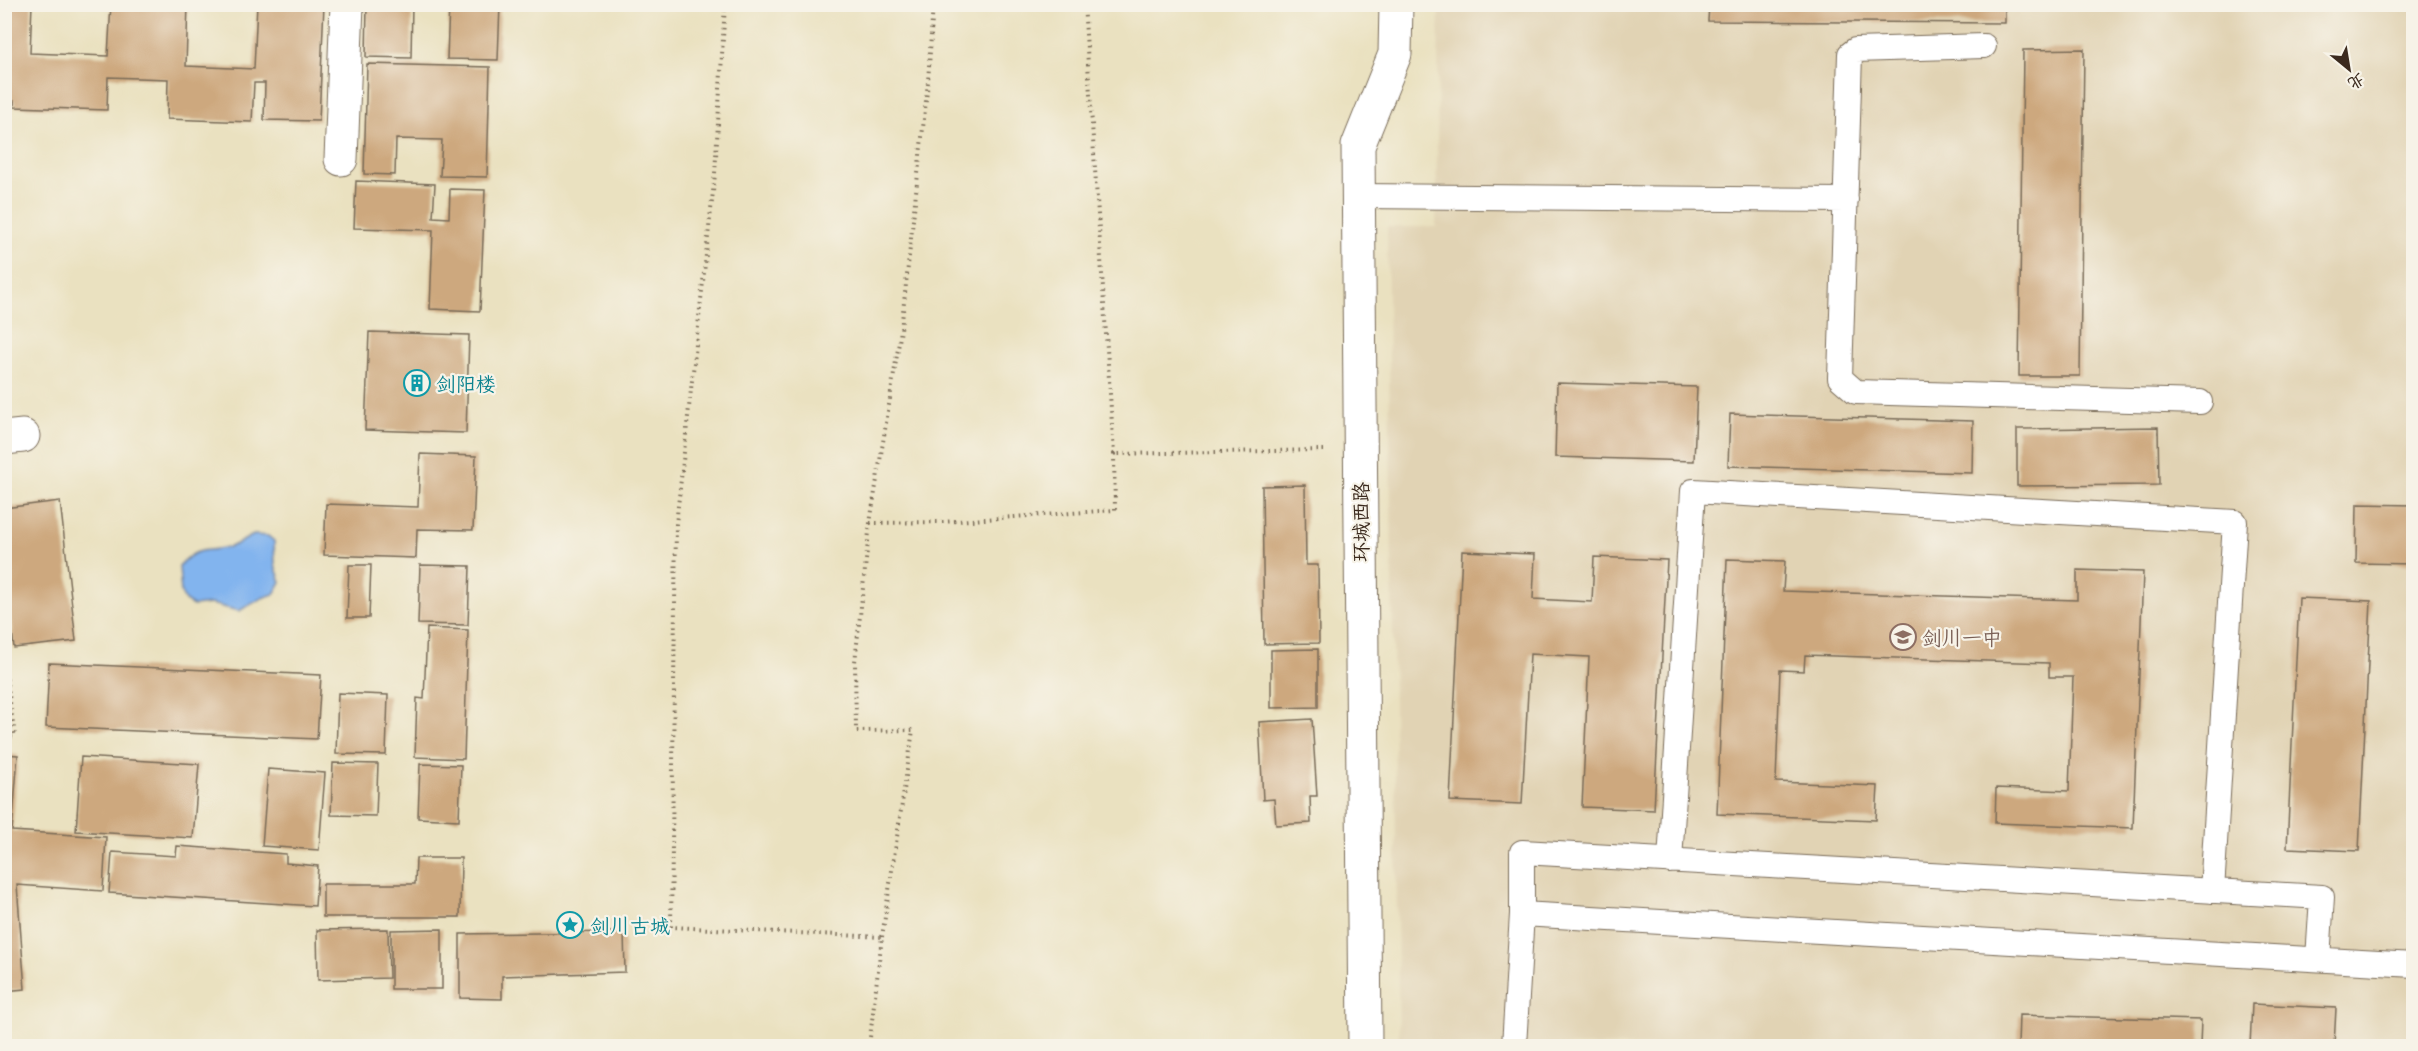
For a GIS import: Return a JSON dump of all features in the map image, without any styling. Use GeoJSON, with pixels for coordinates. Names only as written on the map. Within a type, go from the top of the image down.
{"type":"FeatureCollection","features":[{"type":"Feature","properties":{"kind":"street"},"geometry":{"type":"LineString","coordinates":[[341,159],[347,4]]}},
{"type":"Feature","properties":{"kind":"street","name":"环城西路"},"geometry":{"type":"LineString","coordinates":[[1365,1047],[1358,146],[1395,54],[1396,4]]}},
{"type":"Feature","properties":{"kind":"lane"},"geometry":{"type":"LineString","coordinates":[[1983,46],[1855,50],[1850,54],[1840,378],[1856,392],[2200,402]]}},
{"type":"Feature","properties":{"kind":"lane"},"geometry":{"type":"LineString","coordinates":[[1358,196],[1846,200]]}},
{"type":"Feature","properties":{"kind":"lane"},"geometry":{"type":"LineString","coordinates":[[1670,861],[1693,491],[2235,522],[2212,891]]}},
{"type":"Feature","properties":{"kind":"lane"},"geometry":{"type":"LineString","coordinates":[[1514,1047],[1522,914],[1522,852],[2322,897],[2318,959]]}},
{"type":"Feature","properties":{"kind":"lane"},"geometry":{"type":"LineString","coordinates":[[1522,914],[2414,965]]}},
{"type":"Feature","properties":{"kind":"path"},"geometry":{"type":"LineString","coordinates":[[725,4],[715,174],[676,524],[671,927],[882,937]]}},
{"type":"Feature","properties":{"kind":"path"},"geometry":{"type":"LineString","coordinates":[[869,1047],[882,937],[913,730],[856,731],[855,662],[870,523],[901,330],[928,82],[933,4]]}},
{"type":"Feature","properties":{"kind":"path"},"geometry":{"type":"LineString","coordinates":[[870,523],[942,522],[1115,510],[1114,454],[1084,4]]}},
{"type":"Feature","properties":{"kind":"path"},"geometry":{"type":"LineString","coordinates":[[1114,454],[1360,449]]}},
{"type":"Feature","properties":{"kind":"path"},"geometry":{"type":"LineString","coordinates":[[4,661],[15,736],[4,737]]}},
{"type":"Feature","properties":{"kind":"shaded area","name":"剑川一中"},"geometry":{"type":"Polygon","coordinates":[[[1439,5],[2413,5],[2413,1046],[1399,1046],[1387,227],[1436,227],[1439,5]]]}},
{"type":"Feature","properties":{"kind":"water"},"geometry":{"type":"Polygon","coordinates":[[[254,535],[268,536],[274,541],[275,565],[281,582],[274,594],[239,611],[211,604],[193,606],[185,601],[181,593],[179,566],[186,559],[204,550],[232,546],[254,535]]]}},
{"type":"Feature","properties":{"kind":"building"},"geometry":{"type":"Polygon","coordinates":[[[4,4],[32,4],[30,53],[108,56],[111,4],[188,4],[186,66],[254,69],[257,4],[324,4],[319,121],[264,120],[265,83],[254,83],[252,122],[167,119],[168,79],[108,77],[107,110],[14,107],[14,101],[4,101],[4,4]]]}},
{"type":"Feature","properties":{"kind":"building"},"geometry":{"type":"Polygon","coordinates":[[[367,4],[412,4],[411,58],[366,57],[367,4]]]}},
{"type":"Feature","properties":{"kind":"building"},"geometry":{"type":"Polygon","coordinates":[[[449,4],[500,4],[498,60],[447,59],[449,4]]]}},
{"type":"Feature","properties":{"kind":"building"},"geometry":{"type":"Polygon","coordinates":[[[1709,5],[2005,5],[2005,23],[1708,21],[1709,5]]]}},
{"type":"Feature","properties":{"kind":"building"},"geometry":{"type":"Polygon","coordinates":[[[2084,49],[2080,376],[2019,376],[2023,50],[2084,49]]]}},
{"type":"Feature","properties":{"kind":"building"},"geometry":{"type":"Polygon","coordinates":[[[367,64],[490,67],[487,177],[440,176],[442,140],[396,139],[395,175],[364,174],[367,64]]]}},
{"type":"Feature","properties":{"kind":"building"},"geometry":{"type":"Polygon","coordinates":[[[356,181],[435,184],[433,217],[449,218],[450,189],[485,190],[480,311],[430,309],[433,230],[354,228],[356,181]]]}},
{"type":"Feature","properties":{"kind":"building","name":"剑阳楼"},"geometry":{"type":"Polygon","coordinates":[[[369,332],[469,335],[466,433],[365,430],[369,332]]]}},
{"type":"Feature","properties":{"kind":"building"},"geometry":{"type":"Polygon","coordinates":[[[1557,383],[1697,387],[1694,461],[1555,457],[1557,383]]]}},
{"type":"Feature","properties":{"kind":"building"},"geometry":{"type":"Polygon","coordinates":[[[1730,414],[1973,421],[1972,473],[1728,466],[1730,414]]]}},
{"type":"Feature","properties":{"kind":"building"},"geometry":{"type":"Polygon","coordinates":[[[2158,427],[2159,485],[2017,486],[2017,429],[2158,427]]]}},
{"type":"Feature","properties":{"kind":"building"},"geometry":{"type":"Polygon","coordinates":[[[420,454],[476,456],[473,530],[417,529],[416,558],[324,555],[326,504],[418,507],[420,454]]]}},
{"type":"Feature","properties":{"kind":"building"},"geometry":{"type":"Polygon","coordinates":[[[1305,485],[1306,565],[1318,565],[1319,643],[1264,644],[1262,486],[1305,485]]]}},
{"type":"Feature","properties":{"kind":"building"},"geometry":{"type":"Polygon","coordinates":[[[60,501],[76,641],[14,648],[4,565],[4,508],[60,501]]]}},
{"type":"Feature","properties":{"kind":"building"},"geometry":{"type":"Polygon","coordinates":[[[2357,504],[2414,505],[2414,564],[2356,563],[2357,504]]]}},
{"type":"Feature","properties":{"kind":"building"},"geometry":{"type":"Polygon","coordinates":[[[1462,551],[1535,554],[1533,599],[1592,602],[1594,557],[1667,560],[1654,810],[1582,807],[1589,657],[1530,654],[1522,804],[1450,801],[1462,551]]]}},
{"type":"Feature","properties":{"kind":"building"},"geometry":{"type":"Polygon","coordinates":[[[1727,559],[1785,561],[1783,591],[2077,600],[2077,570],[2143,572],[2133,828],[1995,823],[1996,788],[2069,791],[2073,677],[2049,677],[2049,663],[1805,655],[1804,671],[1780,670],[1776,782],[1878,786],[1876,820],[1717,814],[1727,559]]]}},
{"type":"Feature","properties":{"kind":"building"},"geometry":{"type":"Polygon","coordinates":[[[349,565],[371,565],[369,618],[347,618],[349,565]]]}},
{"type":"Feature","properties":{"kind":"building"},"geometry":{"type":"Polygon","coordinates":[[[420,565],[470,566],[468,625],[418,624],[420,565]]]}},
{"type":"Feature","properties":{"kind":"building"},"geometry":{"type":"Polygon","coordinates":[[[2299,598],[2371,601],[2359,851],[2287,848],[2299,598]]]}},
{"type":"Feature","properties":{"kind":"building"},"geometry":{"type":"Polygon","coordinates":[[[427,628],[468,630],[464,759],[415,757],[417,698],[424,699],[427,628]]]}},
{"type":"Feature","properties":{"kind":"building"},"geometry":{"type":"Polygon","coordinates":[[[1318,649],[1318,707],[1271,708],[1271,650],[1318,649]]]}},
{"type":"Feature","properties":{"kind":"building"},"geometry":{"type":"Polygon","coordinates":[[[49,663],[321,675],[317,739],[46,727],[49,663]]]}},
{"type":"Feature","properties":{"kind":"building"},"geometry":{"type":"Polygon","coordinates":[[[338,693],[388,695],[386,755],[336,754],[338,693]]]}},
{"type":"Feature","properties":{"kind":"building"},"geometry":{"type":"Polygon","coordinates":[[[1312,719],[1317,796],[1310,796],[1311,823],[1276,825],[1274,799],[1263,800],[1259,722],[1312,719]]]}},
{"type":"Feature","properties":{"kind":"building"},"geometry":{"type":"Polygon","coordinates":[[[4,754],[18,755],[12,831],[106,837],[103,891],[17,885],[25,989],[4,991],[4,754]]]}},
{"type":"Feature","properties":{"kind":"building"},"geometry":{"type":"Polygon","coordinates":[[[81,757],[199,764],[193,838],[76,831],[81,757]]]}},
{"type":"Feature","properties":{"kind":"building"},"geometry":{"type":"Polygon","coordinates":[[[333,763],[378,764],[376,816],[331,815],[333,763]]]}},
{"type":"Feature","properties":{"kind":"building"},"geometry":{"type":"Polygon","coordinates":[[[420,764],[461,765],[459,820],[418,818],[420,764]]]}},
{"type":"Feature","properties":{"kind":"building"},"geometry":{"type":"Polygon","coordinates":[[[268,769],[325,773],[319,850],[262,846],[268,769]]]}},
{"type":"Feature","properties":{"kind":"building"},"geometry":{"type":"Polygon","coordinates":[[[177,846],[286,854],[286,863],[318,866],[315,906],[109,893],[112,852],[176,856],[177,846]]]}},
{"type":"Feature","properties":{"kind":"building"},"geometry":{"type":"Polygon","coordinates":[[[416,858],[461,858],[460,917],[323,917],[323,884],[415,884],[416,858]]]}},
{"type":"Feature","properties":{"kind":"building"},"geometry":{"type":"Polygon","coordinates":[[[388,929],[389,978],[318,980],[317,930],[388,929]]]}},
{"type":"Feature","properties":{"kind":"building"},"geometry":{"type":"Polygon","coordinates":[[[442,929],[442,989],[391,989],[391,930],[442,929]]]}},
{"type":"Feature","properties":{"kind":"building"},"geometry":{"type":"Polygon","coordinates":[[[624,932],[625,972],[502,976],[502,999],[460,998],[460,934],[624,932]]]}},
{"type":"Feature","properties":{"kind":"building"},"geometry":{"type":"Polygon","coordinates":[[[2252,1004],[2336,1008],[2334,1046],[2250,1046],[2252,1004]]]}},
{"type":"Feature","properties":{"kind":"building"},"geometry":{"type":"Polygon","coordinates":[[[2019,1015],[2201,1020],[2200,1046],[2018,1046],[2019,1015]]]}},
{"type":"Feature","properties":{"kind":"place","name":"剑阳楼"},"geometry":{"type":"Point","coordinates":[417,383]}},
{"type":"Feature","properties":{"kind":"place","name":"剑川一中"},"geometry":{"type":"Point","coordinates":[1903,637]}},
{"type":"Feature","properties":{"kind":"place","name":"剑川古城"},"geometry":{"type":"Point","coordinates":[570,925]}}]}
